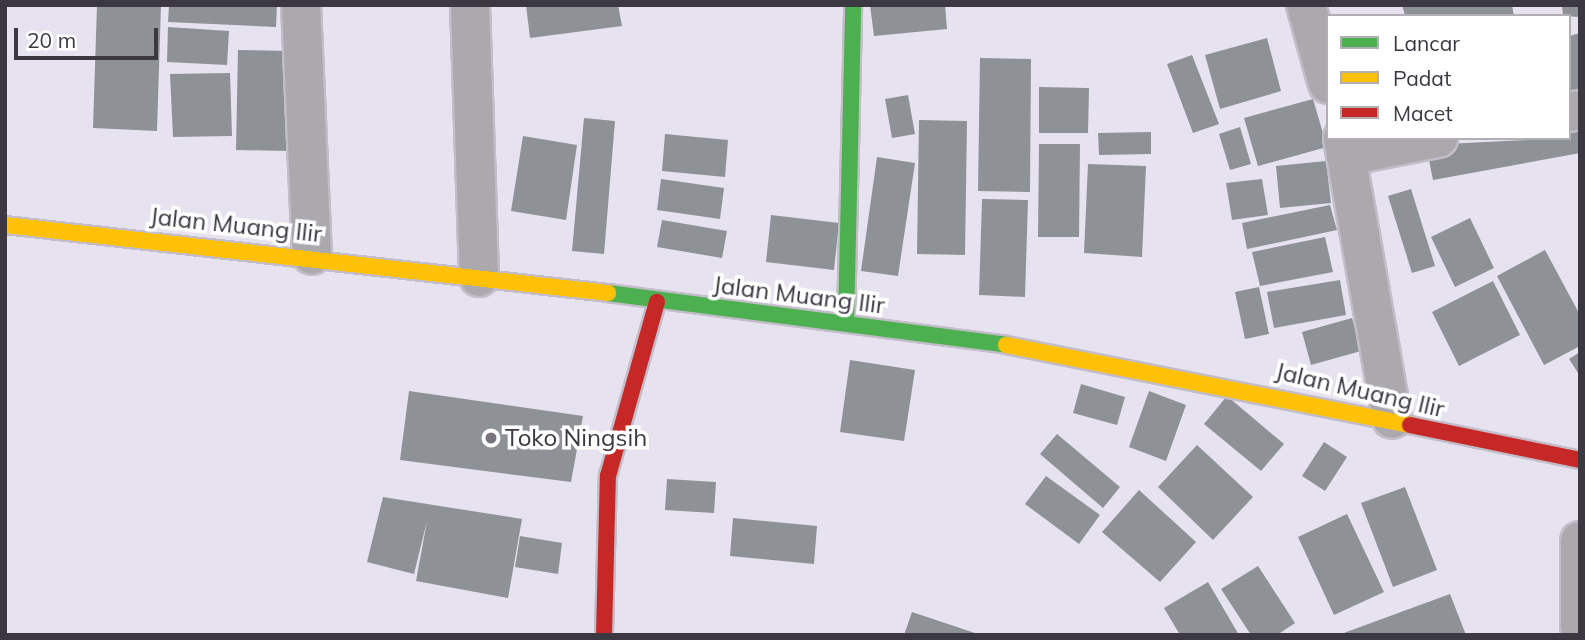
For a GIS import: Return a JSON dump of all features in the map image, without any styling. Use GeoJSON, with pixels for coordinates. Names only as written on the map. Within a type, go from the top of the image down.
{"type":"FeatureCollection","features":[{"type":"Feature","properties":{"kind":"main road"},"geometry":{"type":"LineString","coordinates":[[846,323],[853,5]]}},
{"type":"Feature","properties":{"kind":"main road","name":"Jalan Muang Ilir"},"geometry":{"type":"LineString","coordinates":[[5,225],[312,255],[657,302],[846,323],[1032,348],[1392,419],[1580,460]]}},
{"type":"Feature","properties":{"kind":"main road"},"geometry":{"type":"LineString","coordinates":[[604,635],[608,476],[657,302]]}},
{"type":"Feature","properties":{"kind":"street"},"geometry":{"type":"LineString","coordinates":[[301,5],[312,255]]}},
{"type":"Feature","properties":{"kind":"street"},"geometry":{"type":"LineString","coordinates":[[470,5],[480,277]]}},
{"type":"Feature","properties":{"kind":"street"},"geometry":{"type":"LineString","coordinates":[[1306,5],[1326,77]]}},
{"type":"Feature","properties":{"kind":"street"},"geometry":{"type":"LineString","coordinates":[[1392,419],[1344,147],[1417,140]]}},
{"type":"Feature","properties":{"kind":"street"},"geometry":{"type":"LineString","coordinates":[[1580,541],[1580,627]]}},
{"type":"Feature","properties":{"kind":"building"},"geometry":{"type":"Polygon","coordinates":[[[97,5],[161,5],[157,131],[93,128],[97,5]]]}},
{"type":"Feature","properties":{"kind":"building"},"geometry":{"type":"Polygon","coordinates":[[[169,5],[277,5],[276,27],[168,22],[169,5]]]}},
{"type":"Feature","properties":{"kind":"building"},"geometry":{"type":"Polygon","coordinates":[[[526,5],[618,5],[622,26],[530,38],[526,5]]]}},
{"type":"Feature","properties":{"kind":"building"},"geometry":{"type":"Polygon","coordinates":[[[870,5],[945,5],[947,29],[874,36],[870,5]]]}},
{"type":"Feature","properties":{"kind":"building"},"geometry":{"type":"Polygon","coordinates":[[[1402,5],[1512,5],[1514,14],[1404,14],[1402,5]]]}},
{"type":"Feature","properties":{"kind":"building"},"geometry":{"type":"Polygon","coordinates":[[[1562,5],[1580,5],[1580,17],[1563,14],[1562,5]]]}},
{"type":"Feature","properties":{"kind":"building"},"geometry":{"type":"Polygon","coordinates":[[[168,27],[229,31],[227,65],[167,62],[168,27]]]}},
{"type":"Feature","properties":{"kind":"building"},"geometry":{"type":"Polygon","coordinates":[[[1580,33],[1580,90],[1571,92],[1571,35],[1580,33]]]}},
{"type":"Feature","properties":{"kind":"building"},"geometry":{"type":"Polygon","coordinates":[[[1267,38],[1281,91],[1220,109],[1205,55],[1267,38]]]}},
{"type":"Feature","properties":{"kind":"building"},"geometry":{"type":"Polygon","coordinates":[[[238,50],[290,51],[288,151],[236,150],[238,50]]]}},
{"type":"Feature","properties":{"kind":"building"},"geometry":{"type":"Polygon","coordinates":[[[1192,55],[1219,124],[1193,133],[1167,64],[1192,55]]]}},
{"type":"Feature","properties":{"kind":"building"},"geometry":{"type":"Polygon","coordinates":[[[980,58],[1031,59],[1030,192],[978,191],[980,58]]]}},
{"type":"Feature","properties":{"kind":"building"},"geometry":{"type":"Polygon","coordinates":[[[230,73],[232,136],[173,137],[170,74],[230,73]]]}},
{"type":"Feature","properties":{"kind":"building"},"geometry":{"type":"Polygon","coordinates":[[[1039,87],[1089,88],[1088,133],[1039,133],[1039,87]]]}},
{"type":"Feature","properties":{"kind":"building"},"geometry":{"type":"Polygon","coordinates":[[[908,95],[915,134],[892,138],[885,99],[908,95]]]}},
{"type":"Feature","properties":{"kind":"building"},"geometry":{"type":"Polygon","coordinates":[[[1313,99],[1327,147],[1258,166],[1244,118],[1313,99]]]}},
{"type":"Feature","properties":{"kind":"building"},"geometry":{"type":"Polygon","coordinates":[[[1580,116],[1580,153],[1433,180],[1426,145],[1571,140],[1571,118],[1580,116]]]}},
{"type":"Feature","properties":{"kind":"building"},"geometry":{"type":"Polygon","coordinates":[[[584,118],[615,121],[604,254],[572,251],[584,118]]]}},
{"type":"Feature","properties":{"kind":"building"},"geometry":{"type":"Polygon","coordinates":[[[919,120],[967,121],[965,255],[917,254],[919,120]]]}},
{"type":"Feature","properties":{"kind":"building"},"geometry":{"type":"Polygon","coordinates":[[[1240,127],[1251,164],[1230,170],[1219,134],[1240,127]]]}},
{"type":"Feature","properties":{"kind":"building"},"geometry":{"type":"Polygon","coordinates":[[[1151,132],[1151,154],[1099,155],[1098,133],[1151,132]]]}},
{"type":"Feature","properties":{"kind":"building"},"geometry":{"type":"Polygon","coordinates":[[[665,134],[728,140],[725,177],[662,171],[665,134]]]}},
{"type":"Feature","properties":{"kind":"building"},"geometry":{"type":"Polygon","coordinates":[[[523,136],[577,145],[566,220],[511,211],[523,136]]]}},
{"type":"Feature","properties":{"kind":"building"},"geometry":{"type":"Polygon","coordinates":[[[1039,144],[1080,144],[1079,237],[1038,237],[1039,144]]]}},
{"type":"Feature","properties":{"kind":"building"},"geometry":{"type":"Polygon","coordinates":[[[877,157],[915,163],[898,276],[861,271],[877,157]]]}},
{"type":"Feature","properties":{"kind":"building"},"geometry":{"type":"Polygon","coordinates":[[[1326,161],[1331,203],[1280,208],[1276,166],[1326,161]]]}},
{"type":"Feature","properties":{"kind":"building"},"geometry":{"type":"Polygon","coordinates":[[[1088,164],[1146,166],[1142,257],[1084,253],[1088,164]]]}},
{"type":"Feature","properties":{"kind":"building"},"geometry":{"type":"Polygon","coordinates":[[[661,179],[724,188],[720,219],[657,210],[661,179]]]}},
{"type":"Feature","properties":{"kind":"building"},"geometry":{"type":"Polygon","coordinates":[[[1262,179],[1268,215],[1232,220],[1226,183],[1262,179]]]}},
{"type":"Feature","properties":{"kind":"building"},"geometry":{"type":"Polygon","coordinates":[[[1411,189],[1435,266],[1412,273],[1388,196],[1411,189]]]}},
{"type":"Feature","properties":{"kind":"building"},"geometry":{"type":"Polygon","coordinates":[[[982,199],[1028,200],[1025,297],[979,295],[982,199]]]}},
{"type":"Feature","properties":{"kind":"building"},"geometry":{"type":"Polygon","coordinates":[[[1330,205],[1337,230],[1247,249],[1242,223],[1330,205]]]}},
{"type":"Feature","properties":{"kind":"building"},"geometry":{"type":"Polygon","coordinates":[[[771,215],[839,223],[834,270],[766,262],[771,215]]]}},
{"type":"Feature","properties":{"kind":"building"},"geometry":{"type":"Polygon","coordinates":[[[1470,218],[1494,268],[1455,287],[1431,237],[1470,218]]]}},
{"type":"Feature","properties":{"kind":"building"},"geometry":{"type":"Polygon","coordinates":[[[662,220],[727,231],[722,258],[657,247],[662,220]]]}},
{"type":"Feature","properties":{"kind":"building"},"geometry":{"type":"Polygon","coordinates":[[[1325,237],[1333,272],[1260,286],[1252,252],[1325,237]]]}},
{"type":"Feature","properties":{"kind":"building"},"geometry":{"type":"Polygon","coordinates":[[[1545,250],[1580,315],[1580,346],[1544,365],[1497,276],[1545,250]]]}},
{"type":"Feature","properties":{"kind":"building"},"geometry":{"type":"Polygon","coordinates":[[[1340,280],[1346,315],[1274,328],[1267,292],[1340,280]]]}},
{"type":"Feature","properties":{"kind":"building"},"geometry":{"type":"Polygon","coordinates":[[[1493,281],[1520,335],[1459,366],[1432,312],[1493,281]]]}},
{"type":"Feature","properties":{"kind":"building"},"geometry":{"type":"Polygon","coordinates":[[[1259,287],[1269,334],[1245,339],[1235,292],[1259,287]]]}},
{"type":"Feature","properties":{"kind":"building"},"geometry":{"type":"Polygon","coordinates":[[[1352,318],[1361,351],[1311,365],[1302,332],[1352,318]]]}},
{"type":"Feature","properties":{"kind":"building"},"geometry":{"type":"Polygon","coordinates":[[[1580,352],[1580,376],[1569,359],[1580,352]]]}},
{"type":"Feature","properties":{"kind":"building"},"geometry":{"type":"Polygon","coordinates":[[[850,360],[915,370],[904,441],[840,432],[850,360]]]}},
{"type":"Feature","properties":{"kind":"building"},"geometry":{"type":"Polygon","coordinates":[[[1081,384],[1125,397],[1117,425],[1073,413],[1081,384]]]}},
{"type":"Feature","properties":{"kind":"building","name":"Toko Ningsih"},"geometry":{"type":"Polygon","coordinates":[[[409,391],[583,416],[571,482],[400,460],[409,391]]]}},
{"type":"Feature","properties":{"kind":"building"},"geometry":{"type":"Polygon","coordinates":[[[1149,391],[1186,405],[1166,461],[1129,447],[1149,391]]]}},
{"type":"Feature","properties":{"kind":"building"},"geometry":{"type":"Polygon","coordinates":[[[1227,396],[1284,444],[1261,471],[1204,424],[1227,396]]]}},
{"type":"Feature","properties":{"kind":"building"},"geometry":{"type":"Polygon","coordinates":[[[1057,434],[1120,487],[1103,508],[1040,454],[1057,434]]]}},
{"type":"Feature","properties":{"kind":"building"},"geometry":{"type":"Polygon","coordinates":[[[1324,442],[1347,457],[1325,491],[1302,476],[1324,442]]]}},
{"type":"Feature","properties":{"kind":"building"},"geometry":{"type":"Polygon","coordinates":[[[1197,445],[1253,497],[1213,540],[1158,487],[1197,445]]]}},
{"type":"Feature","properties":{"kind":"building"},"geometry":{"type":"Polygon","coordinates":[[[1046,476],[1100,515],[1079,544],[1025,504],[1046,476]]]}},
{"type":"Feature","properties":{"kind":"building"},"geometry":{"type":"Polygon","coordinates":[[[667,479],[716,482],[714,513],[665,510],[667,479]]]}},
{"type":"Feature","properties":{"kind":"building"},"geometry":{"type":"Polygon","coordinates":[[[1405,487],[1437,570],[1393,587],[1361,503],[1405,487]]]}},
{"type":"Feature","properties":{"kind":"building"},"geometry":{"type":"Polygon","coordinates":[[[1139,490],[1196,542],[1160,582],[1102,532],[1139,490]]]}},
{"type":"Feature","properties":{"kind":"building"},"geometry":{"type":"Polygon","coordinates":[[[383,497],[522,519],[508,598],[416,581],[427,521],[414,574],[367,562],[383,497]]]}},
{"type":"Feature","properties":{"kind":"building"},"geometry":{"type":"Polygon","coordinates":[[[1347,514],[1384,592],[1334,615],[1298,537],[1347,514]]]}},
{"type":"Feature","properties":{"kind":"building"},"geometry":{"type":"Polygon","coordinates":[[[733,518],[817,526],[814,564],[730,556],[733,518]]]}},
{"type":"Feature","properties":{"kind":"building"},"geometry":{"type":"Polygon","coordinates":[[[520,536],[562,543],[558,574],[515,567],[520,536]]]}},
{"type":"Feature","properties":{"kind":"building"},"geometry":{"type":"Polygon","coordinates":[[[1258,566],[1295,623],[1277,635],[1251,635],[1221,589],[1258,566]]]}},
{"type":"Feature","properties":{"kind":"building"},"geometry":{"type":"Polygon","coordinates":[[[1208,582],[1239,635],[1180,635],[1164,608],[1208,582]]]}},
{"type":"Feature","properties":{"kind":"building"},"geometry":{"type":"Polygon","coordinates":[[[1450,594],[1466,635],[1341,635],[1341,634],[1450,594]]]}},
{"type":"Feature","properties":{"kind":"building"},"geometry":{"type":"Polygon","coordinates":[[[912,612],[978,634],[978,635],[904,635],[912,612]]]}},
{"type":"Feature","properties":{"kind":"traffic: fast"},"geometry":{"type":"LineString","coordinates":[[846,323],[853,5]]}},
{"type":"Feature","properties":{"kind":"traffic: fast"},"geometry":{"type":"LineString","coordinates":[[608,293],[1006,345]]}},
{"type":"Feature","properties":{"kind":"traffic: slow"},"geometry":{"type":"LineString","coordinates":[[5,225],[608,293]]}},
{"type":"Feature","properties":{"kind":"traffic: slow"},"geometry":{"type":"LineString","coordinates":[[1006,345],[1410,425]]}},
{"type":"Feature","properties":{"kind":"traffic: jam"},"geometry":{"type":"LineString","coordinates":[[604,635],[608,476],[657,302]]}},
{"type":"Feature","properties":{"kind":"traffic: jam"},"geometry":{"type":"LineString","coordinates":[[1410,425],[1580,460]]}},
{"type":"Feature","properties":{"kind":"place","name":"Toko Ningsih"},"geometry":{"type":"Point","coordinates":[491,438]}}]}
